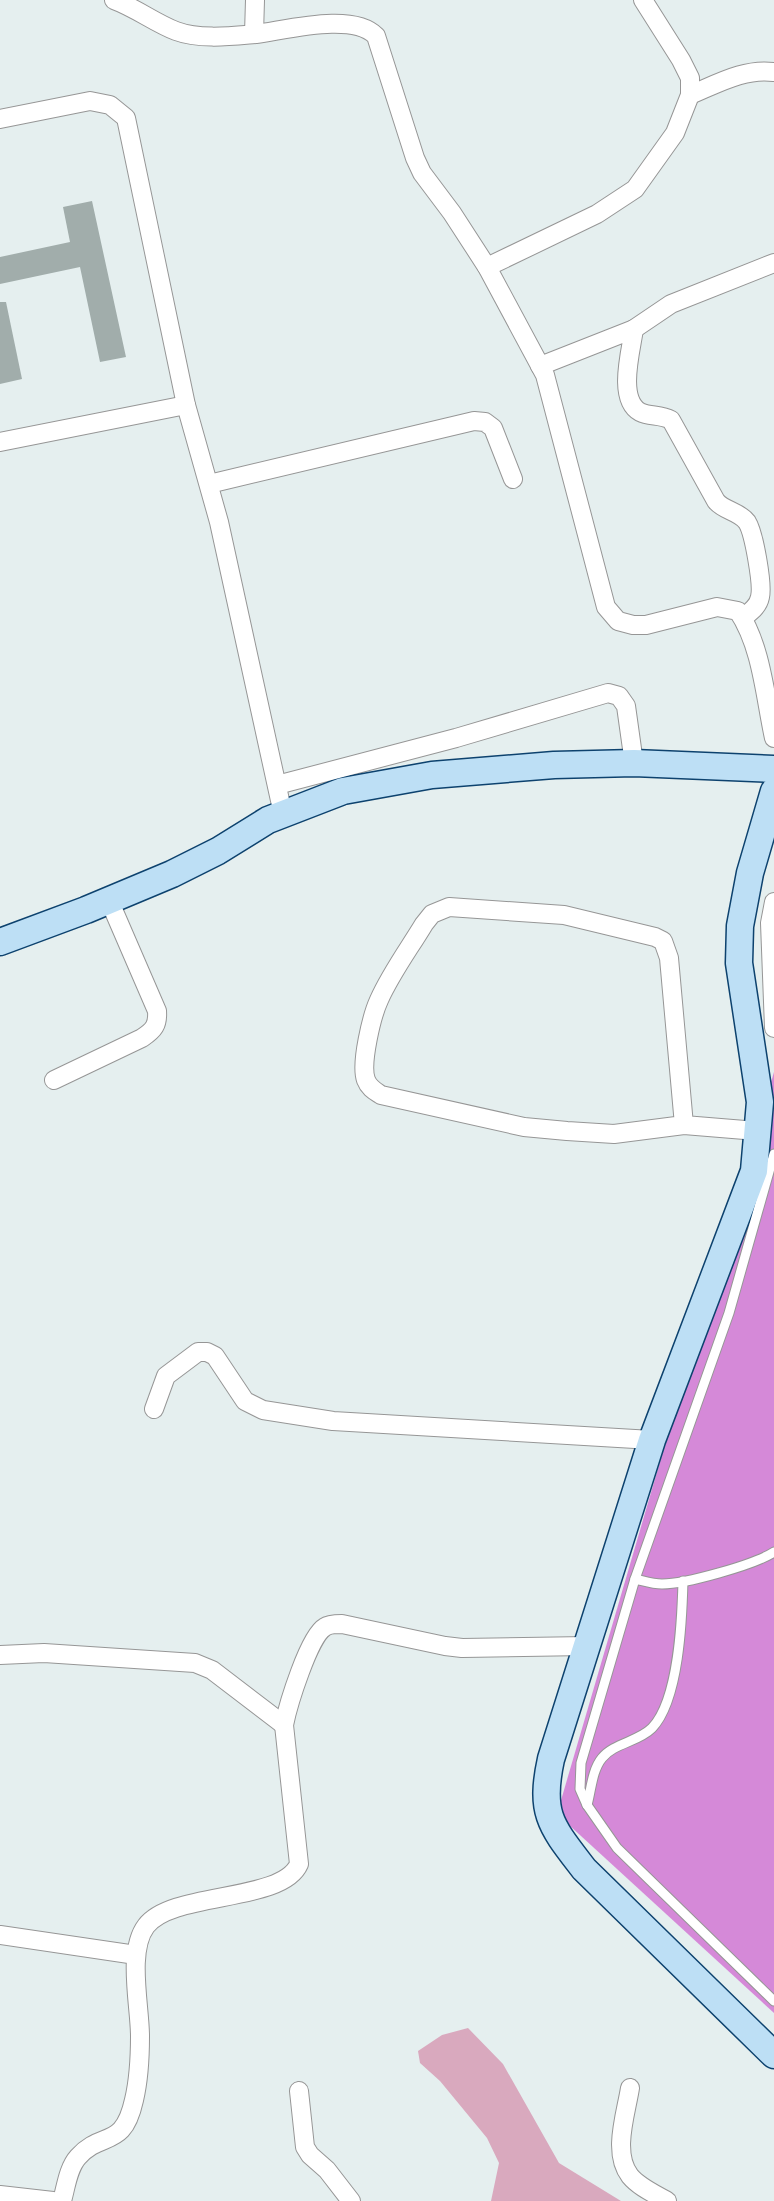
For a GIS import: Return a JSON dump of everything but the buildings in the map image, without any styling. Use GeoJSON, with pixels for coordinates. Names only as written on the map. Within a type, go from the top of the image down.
{"type":"FeatureCollection","features":[{"type":"Feature","properties":{"kind":"street"},"geometry":{"type":"LineString","coordinates":[[114,0],[134,7],[177,32],[197,36],[254,34],[322,25],[360,26],[369,29],[376,36],[415,159],[487,267],[545,375],[606,607],[618,621],[633,625],[646,625],[717,607],[738,611],[748,625],[774,738]]}},
{"type":"Feature","properties":{"kind":"street"},"geometry":{"type":"LineString","coordinates":[[254,34],[255,0]]}},
{"type":"Feature","properties":{"kind":"street"},"geometry":{"type":"LineString","coordinates":[[487,267],[597,214],[635,189],[675,133],[690,95],[690,78],[643,0]]}},
{"type":"Feature","properties":{"kind":"street"},"geometry":{"type":"LineString","coordinates":[[690,95],[745,72],[774,72]]}},
{"type":"Feature","properties":{"kind":"street"},"geometry":{"type":"LineString","coordinates":[[0,119],[90,100],[110,105],[126,118],[186,405],[222,535],[283,814]]}},
{"type":"Feature","properties":{"kind":"street"},"geometry":{"type":"LineString","coordinates":[[540,366],[634,329],[671,304],[774,263]]}},
{"type":"Feature","properties":{"kind":"street"},"geometry":{"type":"LineString","coordinates":[[634,329],[627,396],[634,408],[644,414],[662,415],[671,420],[716,501],[722,509],[737,513],[746,521],[751,532],[761,585],[760,597],[755,608],[743,618]]}},
{"type":"Feature","properties":{"kind":"street"},"geometry":{"type":"LineString","coordinates":[[0,442],[186,405]]}},
{"type":"Feature","properties":{"kind":"street"},"geometry":{"type":"LineString","coordinates":[[209,484],[474,421],[485,422],[492,428],[513,479]]}},
{"type":"Feature","properties":{"kind":"street"},"geometry":{"type":"LineString","coordinates":[[277,785],[456,738],[608,693],[619,696],[626,706],[634,763]]}},
{"type":"Feature","properties":{"kind":"street"},"geometry":{"type":"LineString","coordinates":[[0,942],[172,874],[218,852],[268,820],[343,791],[432,775],[554,765],[634,763],[774,769]]}},
{"type":"Feature","properties":{"kind":"street"},"geometry":{"type":"LineString","coordinates":[[774,791],[750,873],[738,963],[760,1102],[754,1171],[652,1440],[545,1785],[547,1811],[561,1839],[584,1869],[774,2055]]}},
{"type":"Feature","properties":{"kind":"street"},"geometry":{"type":"LineString","coordinates":[[54,1080],[142,1038],[153,1031],[158,1021],[157,1011],[109,900]]}},
{"type":"Feature","properties":{"kind":"street"},"geometry":{"type":"LineString","coordinates":[[774,902],[770,923],[774,1028]]}},
{"type":"Feature","properties":{"kind":"street"},"geometry":{"type":"LineString","coordinates":[[684,1125],[669,958],[663,941],[655,937],[564,915],[449,907],[432,914],[424,924],[379,1000],[364,1069],[371,1088],[381,1095],[524,1127],[567,1132],[614,1134],[684,1125],[757,1131]]}},
{"type":"Feature","properties":{"kind":"street"},"geometry":{"type":"LineString","coordinates":[[154,1409],[166,1376],[198,1352],[206,1352],[215,1356],[245,1401],[263,1410],[333,1421],[652,1440]]}},
{"type":"Feature","properties":{"kind":"street"},"geometry":{"type":"LineString","coordinates":[[62,2201],[72,2164],[80,2154],[116,2136],[129,2119],[139,2072],[136,1955],[144,1928],[154,1918],[173,1910],[268,1886],[297,1870],[300,1857],[284,1725],[314,1637],[326,1626],[342,1624],[463,1648],[587,1646]]}},
{"type":"Feature","properties":{"kind":"street"},"geometry":{"type":"LineString","coordinates":[[0,1655],[44,1653],[195,1663],[212,1670],[284,1725]]}},
{"type":"Feature","properties":{"kind":"street"},"geometry":{"type":"LineString","coordinates":[[0,1935],[136,1955]]}},
{"type":"Feature","properties":{"kind":"street"},"geometry":{"type":"LineString","coordinates":[[630,2088],[621,2144],[624,2165],[639,2184],[667,2201]]}},
{"type":"Feature","properties":{"kind":"street"},"geometry":{"type":"LineString","coordinates":[[299,2091],[305,2147],[351,2201]]}},
{"type":"Feature","properties":{"kind":"street"},"geometry":{"type":"LineString","coordinates":[[0,2195],[53,2201]]}},
{"type":"Feature","properties":{"kind":"lane"},"geometry":{"type":"LineString","coordinates":[[774,1154],[729,1313],[635,1579],[581,1763],[580,1789],[587,1805],[617,1848],[774,2001]]}},
{"type":"Feature","properties":{"kind":"lane"},"geometry":{"type":"LineString","coordinates":[[635,1579],[659,1584],[683,1581],[749,1564],[774,1552]]}},
{"type":"Feature","properties":{"kind":"lane"},"geometry":{"type":"LineString","coordinates":[[587,1805],[598,1764],[603,1757],[643,1735],[661,1716],[681,1642],[683,1581]]}},
{"type":"Feature","properties":{"kind":"shaded area"},"geometry":{"type":"Polygon","coordinates":[[[774,1072],[774,2013],[557,1814],[774,1072]]]}},
{"type":"Feature","properties":{"kind":"shaded area"},"geometry":{"type":"Polygon","coordinates":[[[468,2028],[503,2064],[559,2163],[621,2201],[491,2201],[499,2163],[487,2138],[440,2081],[420,2063],[418,2051],[442,2035],[468,2028]]]}}]}
